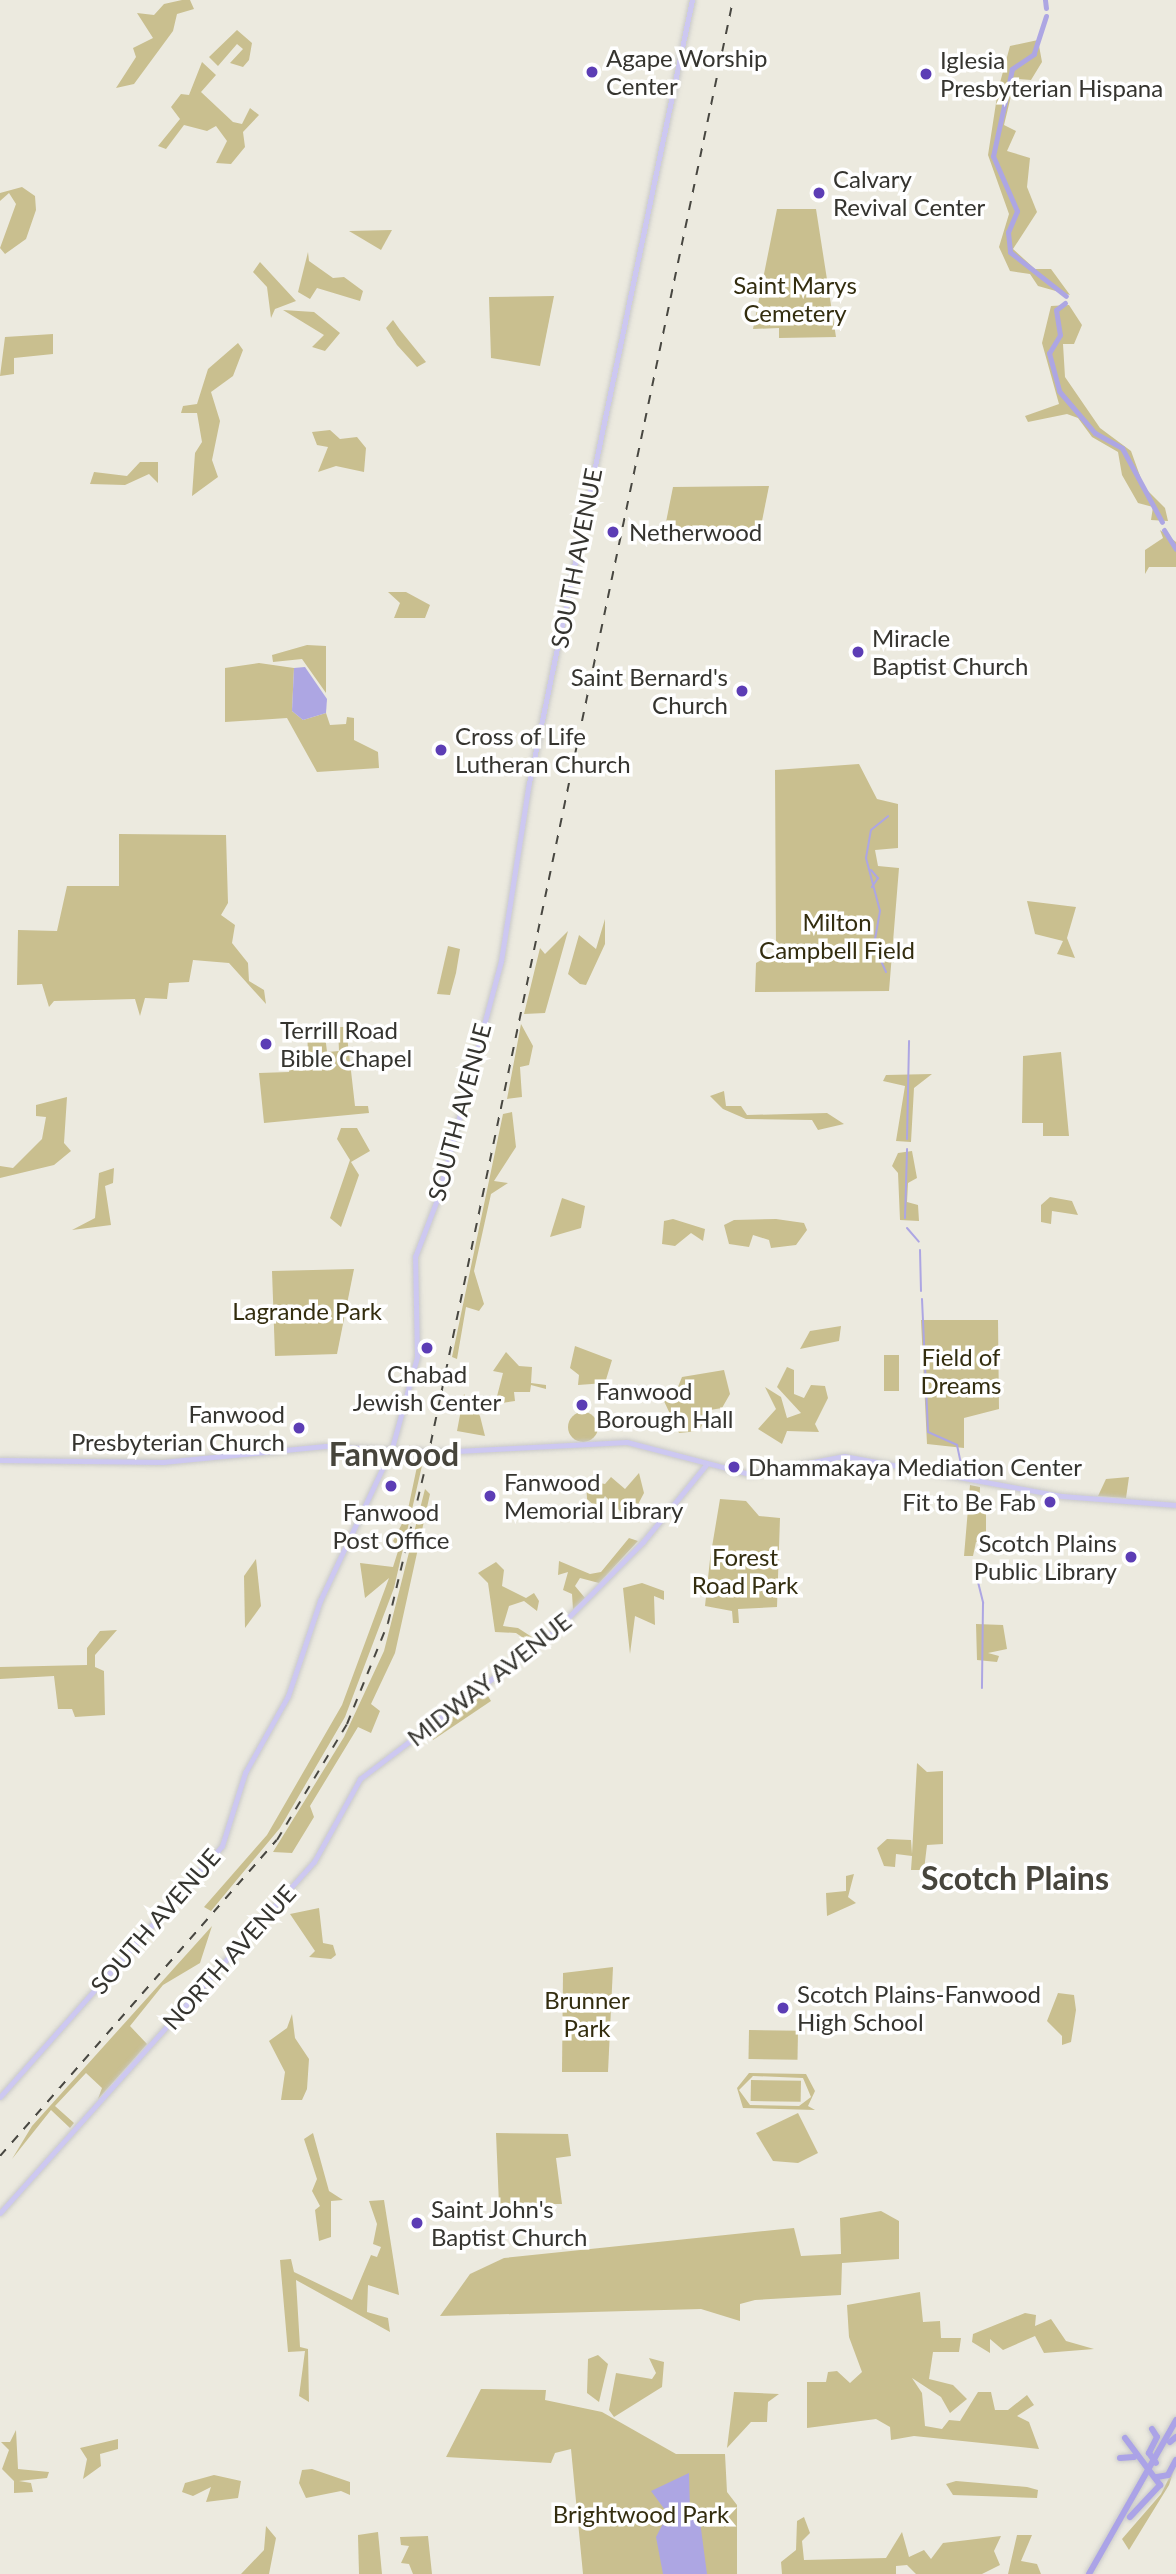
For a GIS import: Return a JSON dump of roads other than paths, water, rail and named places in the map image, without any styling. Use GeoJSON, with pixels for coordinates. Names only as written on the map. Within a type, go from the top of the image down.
{"type":"FeatureCollection","features":[{"type":"Feature","properties":{"kind":"highway"},"geometry":{"type":"LineString","coordinates":[[1158,2462],[1173,2440],[1176,2420]]}},
{"type":"Feature","properties":{"kind":"highway"},"geometry":{"type":"LineString","coordinates":[[1152,2429],[1154,2444]]}},
{"type":"Feature","properties":{"kind":"highway"},"geometry":{"type":"LineString","coordinates":[[1158,2462],[1149,2453],[1154,2444],[1174,2429]]}},
{"type":"Feature","properties":{"kind":"highway"},"geometry":{"type":"LineString","coordinates":[[1091,2574],[1130,2517],[1154,2475],[1174,2429]]}},
{"type":"Feature","properties":{"kind":"highway"},"geometry":{"type":"LineString","coordinates":[[1125,2438],[1134,2457],[1154,2475],[1157,2492],[1130,2517]]}},
{"type":"Feature","properties":{"kind":"highway"},"geometry":{"type":"LineString","coordinates":[[1120,2458],[1134,2457]]}},
{"type":"Feature","properties":{"kind":"highway"},"geometry":{"type":"LineString","coordinates":[[1154,2475],[1170,2473],[1176,2460]]}},
{"type":"Feature","properties":{"kind":"highway"},"geometry":{"type":"LineString","coordinates":[[1091,2574],[1154,2475]]}},
{"type":"Feature","properties":{"kind":"main road","name":"SOUTH AVENUE"},"geometry":{"type":"LineString","coordinates":[[0,2097],[222,1846],[245,1773],[292,1687],[320,1601],[392,1448],[417,1357],[415,1257],[438,1195],[501,961],[529,783],[692,0]]}},
{"type":"Feature","properties":{"kind":"main road"},"geometry":{"type":"LineString","coordinates":[[0,1460],[163,1462],[275,1448],[392,1448],[438,1452],[626,1442],[706,1465],[756,1474],[831,1456],[1062,1496],[1176,1505]]}},
{"type":"Feature","properties":{"kind":"main road","name":"MIDWAY AVENUE"},"geometry":{"type":"LineString","coordinates":[[379,1763],[556,1630],[643,1542],[706,1465]]}},
{"type":"Feature","properties":{"kind":"main road","name":"NORTH AVENUE"},"geometry":{"type":"LineString","coordinates":[[0,2213],[326,1842],[347,1796],[379,1763]]}},
{"type":"Feature","properties":{"kind":"main road"},"geometry":{"type":"LineString","coordinates":[[326,1842],[335,1842]]}},
{"type":"Feature","properties":{"kind":"waterway"},"geometry":{"type":"LineString","coordinates":[[1045,0],[1046,8]]}},
{"type":"Feature","properties":{"kind":"waterway"},"geometry":{"type":"LineString","coordinates":[[1046,16],[1034,54],[1012,69],[993,156],[1017,211],[1008,232],[1010,252],[1066,296]]}},
{"type":"Feature","properties":{"kind":"waterway"},"geometry":{"type":"LineString","coordinates":[[1065,303],[1056,310],[1060,335],[1049,353],[1059,391],[1095,433],[1122,448],[1162,522]]}},
{"type":"Feature","properties":{"kind":"waterway"},"geometry":{"type":"LineString","coordinates":[[1164,530],[1176,549]]}},
{"type":"Feature","properties":{"kind":"waterway"},"geometry":{"type":"LineString","coordinates":[[886,972],[874,945],[880,911],[866,858],[871,830],[888,816]]}},
{"type":"Feature","properties":{"kind":"waterway"},"geometry":{"type":"LineString","coordinates":[[871,870],[878,878],[872,887]]}},
{"type":"Feature","properties":{"kind":"waterway"},"geometry":{"type":"LineString","coordinates":[[907,1139],[909,1041]]}},
{"type":"Feature","properties":{"kind":"waterway"},"geometry":{"type":"LineString","coordinates":[[905,1218],[907,1149]]}},
{"type":"Feature","properties":{"kind":"waterway"},"geometry":{"type":"LineString","coordinates":[[907,1228],[919,1242]]}},
{"type":"Feature","properties":{"kind":"waterway"},"geometry":{"type":"LineString","coordinates":[[920,1250],[921,1291]]}},
{"type":"Feature","properties":{"kind":"waterway"},"geometry":{"type":"LineString","coordinates":[[922,1299],[928,1432],[957,1445],[963,1473]]}},
{"type":"Feature","properties":{"kind":"waterway"},"geometry":{"type":"LineString","coordinates":[[975,1570],[983,1603],[982,1688]]}},
{"type":"Feature","properties":{"kind":"railway"},"geometry":{"type":"LineString","coordinates":[[0,2156],[277,1840],[347,1724],[388,1623],[427,1461],[733,0]]}},
{"type":"Feature","properties":{"kind":"place","name":"Agape Worship Center"},"geometry":{"type":"Point","coordinates":[592,72]}},
{"type":"Feature","properties":{"kind":"place","name":"Iglesia Presbyterian Hispana"},"geometry":{"type":"Point","coordinates":[926,74]}},
{"type":"Feature","properties":{"kind":"place","name":"Calvary Revival Center"},"geometry":{"type":"Point","coordinates":[819,193]}},
{"type":"Feature","properties":{"kind":"place","name":"Netherwood"},"geometry":{"type":"Point","coordinates":[613,532]}},
{"type":"Feature","properties":{"kind":"place","name":"Miracle Baptist Church"},"geometry":{"type":"Point","coordinates":[858,652]}},
{"type":"Feature","properties":{"kind":"place","name":"Saint Bernard's Church"},"geometry":{"type":"Point","coordinates":[742,691]}},
{"type":"Feature","properties":{"kind":"place","name":"Cross of Life Lutheran Church"},"geometry":{"type":"Point","coordinates":[441,750]}},
{"type":"Feature","properties":{"kind":"place","name":"Terrill Road Bible Chapel"},"geometry":{"type":"Point","coordinates":[266,1044]}},
{"type":"Feature","properties":{"kind":"place","name":"Chabad Jewish Center"},"geometry":{"type":"Point","coordinates":[427,1348]}},
{"type":"Feature","properties":{"kind":"place","name":"Fanwood Borough Hall"},"geometry":{"type":"Point","coordinates":[582,1405]}},
{"type":"Feature","properties":{"kind":"place","name":"Fanwood Presbyterian Church"},"geometry":{"type":"Point","coordinates":[299,1428]}},
{"type":"Feature","properties":{"kind":"place","name":"Dhammakaya Mediation Center"},"geometry":{"type":"Point","coordinates":[734,1467]}},
{"type":"Feature","properties":{"kind":"place","name":"Fanwood Post Office"},"geometry":{"type":"Point","coordinates":[391,1486]}},
{"type":"Feature","properties":{"kind":"place","name":"Fanwood Memorial Library"},"geometry":{"type":"Point","coordinates":[490,1496]}},
{"type":"Feature","properties":{"kind":"place","name":"Fit to Be Fab"},"geometry":{"type":"Point","coordinates":[1050,1502]}},
{"type":"Feature","properties":{"kind":"place","name":"Scotch Plains Public Library"},"geometry":{"type":"Point","coordinates":[1131,1557]}},
{"type":"Feature","properties":{"kind":"place","name":"Scotch Plains-Fanwood High School"},"geometry":{"type":"Point","coordinates":[783,2008]}},
{"type":"Feature","properties":{"kind":"place","name":"Saint John's Baptist Church"},"geometry":{"type":"Point","coordinates":[417,2223]}},
{"type":"Feature","properties":{"kind":"district","name":"Fanwood"},"geometry":{"type":"Point","coordinates":[394,1454]}},
{"type":"Feature","properties":{"kind":"district","name":"Scotch Plains"},"geometry":{"type":"Point","coordinates":[1015,1878]}},
{"type":"Feature","properties":{"kind":"park label","name":"Saint Marys Cemetery"},"geometry":{"type":"Point","coordinates":[795,299]}},
{"type":"Feature","properties":{"kind":"park label","name":"Milton Campbell Field"},"geometry":{"type":"Point","coordinates":[837,936]}},
{"type":"Feature","properties":{"kind":"park label","name":"Lagrande Park"},"geometry":{"type":"Point","coordinates":[307,1311]}},
{"type":"Feature","properties":{"kind":"park label","name":"Field of Dreams"},"geometry":{"type":"Point","coordinates":[961,1371]}},
{"type":"Feature","properties":{"kind":"park label","name":"Forest Road Park"},"geometry":{"type":"Point","coordinates":[745,1571]}},
{"type":"Feature","properties":{"kind":"park label","name":"Brunner Park"},"geometry":{"type":"Point","coordinates":[587,2014]}},
{"type":"Feature","properties":{"kind":"park label","name":"Brightwood Park"},"geometry":{"type":"Point","coordinates":[641,2514]}}]}
